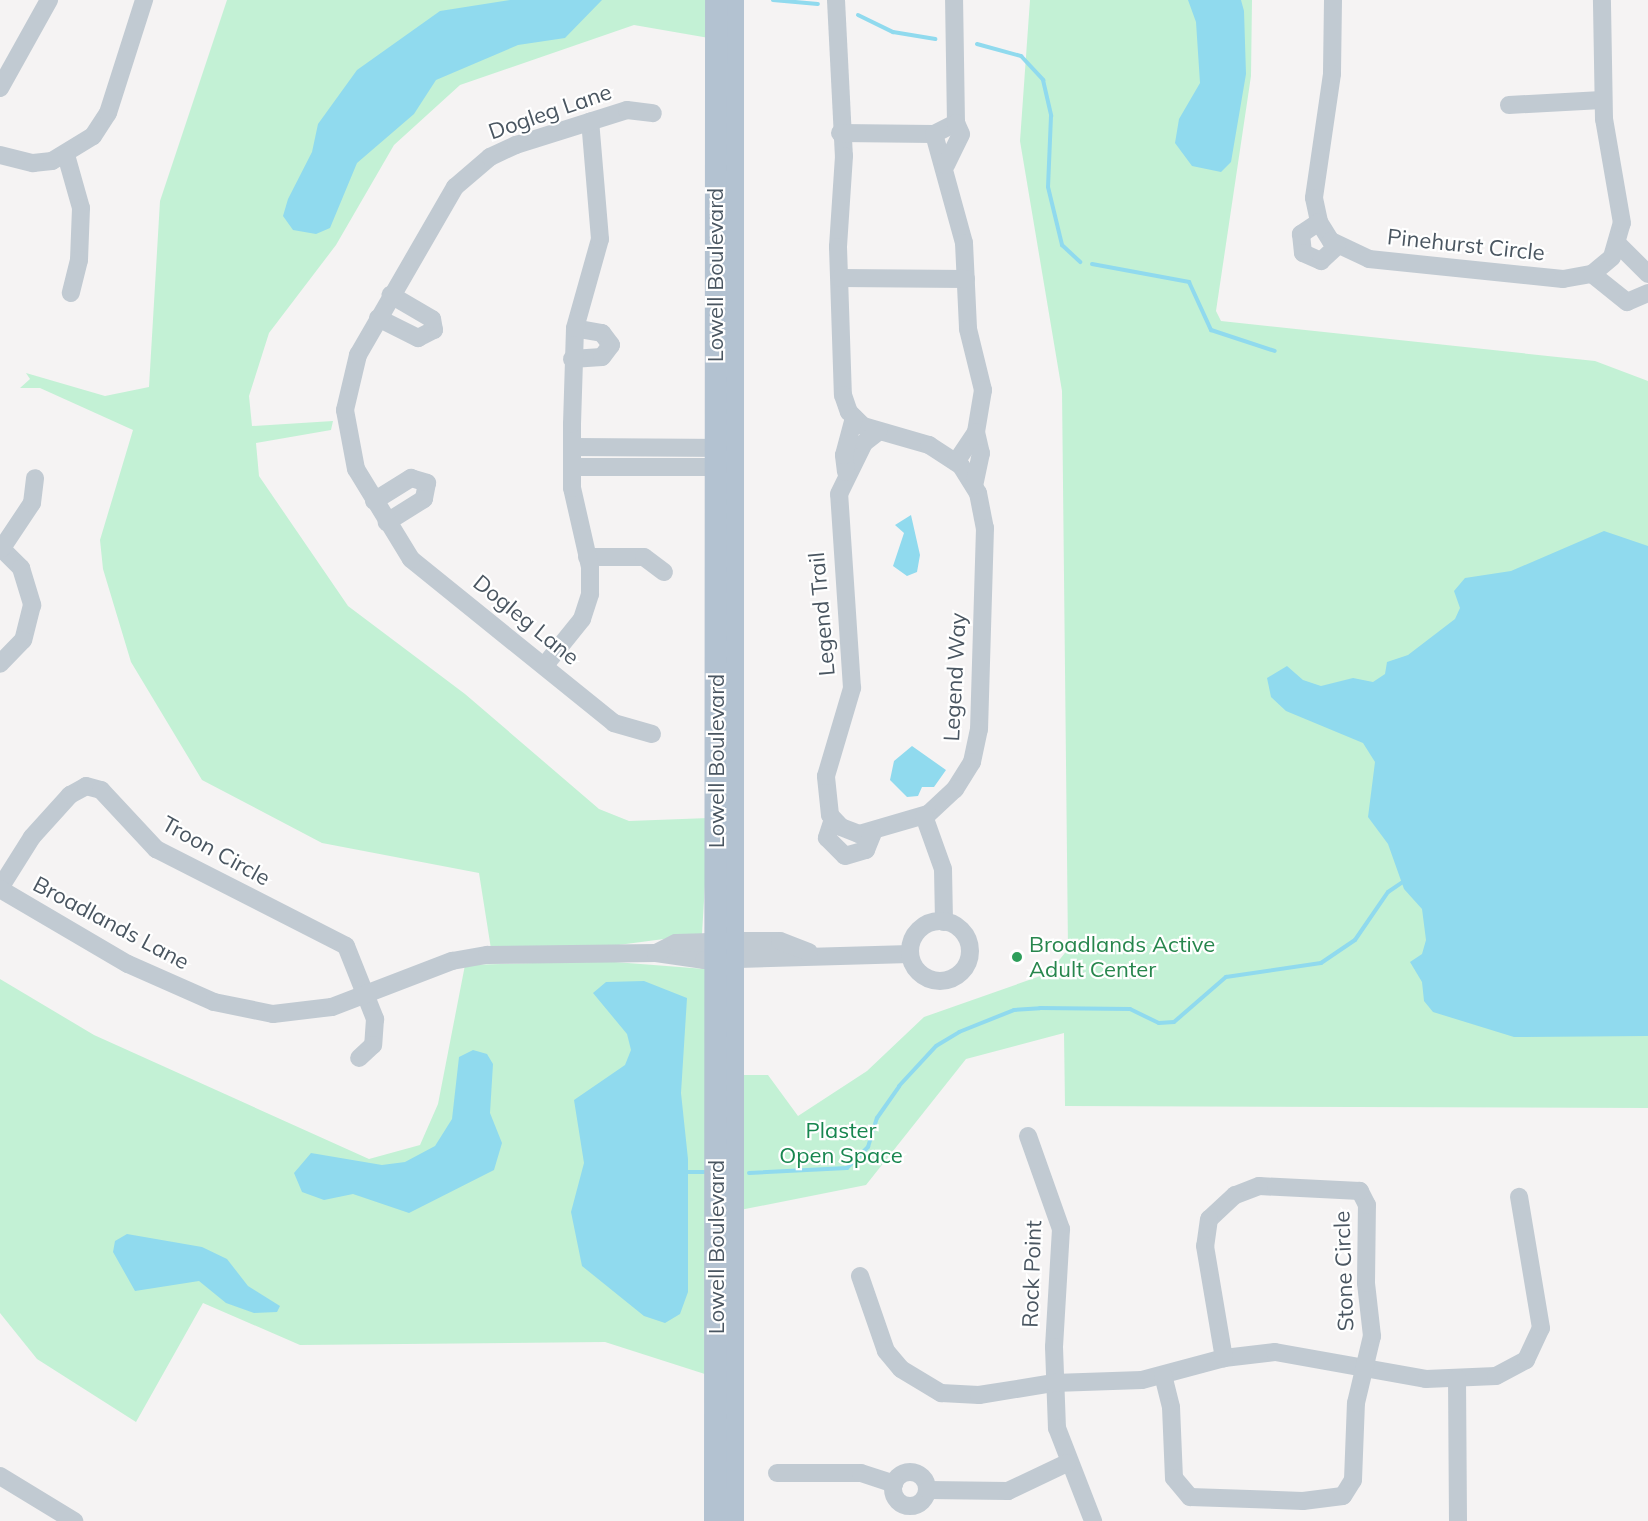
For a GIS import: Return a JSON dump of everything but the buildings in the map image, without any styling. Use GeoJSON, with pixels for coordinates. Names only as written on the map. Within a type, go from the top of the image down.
{"type":"FeatureCollection","features":[{"type":"Feature","properties":{"kind":"main road","name":"Lowell Boulevard"},"geometry":{"type":"LineString","coordinates":[[716,0],[724,457],[725,950],[733,1521]]}},
{"type":"Feature","properties":{"kind":"main road","name":"Lowell Boulevard"},"geometry":{"type":"LineString","coordinates":[[724,457],[733,0]]}},
{"type":"Feature","properties":{"kind":"main road","name":"Lowell Boulevard"},"geometry":{"type":"LineString","coordinates":[[715,1521],[725,950]]}},
{"type":"Feature","properties":{"kind":"street"},"geometry":{"type":"LineString","coordinates":[[0,88],[49,0]]}},
{"type":"Feature","properties":{"kind":"street"},"geometry":{"type":"LineString","coordinates":[[0,155],[33,163],[66,155],[93,136],[108,113],[144,0]]}},
{"type":"Feature","properties":{"kind":"street"},"geometry":{"type":"LineString","coordinates":[[836,0],[840,133],[841,378],[854,417],[878,432]]}},
{"type":"Feature","properties":{"kind":"street"},"geometry":{"type":"LineString","coordinates":[[946,165],[961,134],[956,123],[954,0]]}},
{"type":"Feature","properties":{"kind":"street"},"geometry":{"type":"LineString","coordinates":[[1319,222],[1300,234],[1303,253],[1321,261],[1337,246],[1319,222],[1314,198],[1332,74],[1333,0]]}},
{"type":"Feature","properties":{"kind":"street"},"geometry":{"type":"LineString","coordinates":[[1602,0],[1602,100],[1622,223],[1619,245],[1593,274],[1627,302],[1648,293]]}},
{"type":"Feature","properties":{"kind":"street"},"geometry":{"type":"LineString","coordinates":[[1509,105],[1602,100]]}},
{"type":"Feature","properties":{"kind":"street","name":"Dogleg Lane"},"geometry":{"type":"LineString","coordinates":[[652,113],[627,110],[590,121],[510,147],[477,167],[448,196],[378,318],[352,369],[345,410],[349,450],[374,501],[423,571],[545,665],[614,723],[652,734]]}},
{"type":"Feature","properties":{"kind":"street"},"geometry":{"type":"LineString","coordinates":[[545,665],[586,611],[587,556],[573,467],[572,359],[575,328],[600,239],[590,121]]}},
{"type":"Feature","properties":{"kind":"street"},"geometry":{"type":"LineString","coordinates":[[840,133],[934,134],[956,123]]}},
{"type":"Feature","properties":{"kind":"street","name":"Legend Way"},"geometry":{"type":"LineString","coordinates":[[934,134],[946,165],[964,243],[968,329],[983,390],[976,432],[981,453],[974,485]]}},
{"type":"Feature","properties":{"kind":"street"},"geometry":{"type":"LineString","coordinates":[[66,155],[81,208],[79,260],[71,293]]}},
{"type":"Feature","properties":{"kind":"street"},"geometry":{"type":"LineString","coordinates":[[1619,245],[1648,274]]}},
{"type":"Feature","properties":{"kind":"street","name":"Pinehurst Circle"},"geometry":{"type":"LineString","coordinates":[[1337,246],[1369,259],[1563,279],[1593,274]]}},
{"type":"Feature","properties":{"kind":"street"},"geometry":{"type":"LineString","coordinates":[[840,278],[966,279]]}},
{"type":"Feature","properties":{"kind":"street"},"geometry":{"type":"LineString","coordinates":[[378,318],[418,338],[434,330],[432,319],[391,295]]}},
{"type":"Feature","properties":{"kind":"street"},"geometry":{"type":"LineString","coordinates":[[572,359],[602,357],[610,345],[602,333],[575,328]]}},
{"type":"Feature","properties":{"kind":"street","name":"Legend Trail"},"geometry":{"type":"LineString","coordinates":[[846,472],[844,455],[854,417]]}},
{"type":"Feature","properties":{"kind":"street","name":"Legend Way"},"geometry":{"type":"LineString","coordinates":[[878,432],[929,445],[956,462],[974,485],[985,528],[980,729],[964,778],[924,816]]}},
{"type":"Feature","properties":{"kind":"street","name":"Legend Trail"},"geometry":{"type":"LineString","coordinates":[[878,432],[864,443],[846,472],[839,494],[841,579],[852,688],[826,776],[832,819],[846,830],[873,833],[924,816]]}},
{"type":"Feature","properties":{"kind":"street","name":"Legend Way"},"geometry":{"type":"LineString","coordinates":[[956,462],[976,432]]}},
{"type":"Feature","properties":{"kind":"street"},"geometry":{"type":"LineString","coordinates":[[573,447],[724,457]]}},
{"type":"Feature","properties":{"kind":"street"},"geometry":{"type":"LineString","coordinates":[[573,467],[724,457]]}},
{"type":"Feature","properties":{"kind":"street"},"geometry":{"type":"LineString","coordinates":[[0,664],[23,640],[32,605],[21,568],[1,548],[32,503],[35,478]]}},
{"type":"Feature","properties":{"kind":"street"},"geometry":{"type":"LineString","coordinates":[[374,501],[411,478],[427,483],[424,499],[387,522]]}},
{"type":"Feature","properties":{"kind":"street"},"geometry":{"type":"LineString","coordinates":[[587,556],[644,557],[664,572]]}},
{"type":"Feature","properties":{"kind":"street","name":"Troon Circle"},"geometry":{"type":"LineString","coordinates":[[0,889],[57,808],[77,789],[99,781],[156,849],[342,936],[354,957],[368,994],[376,1030],[373,1045],[359,1059]]}},
{"type":"Feature","properties":{"kind":"street"},"geometry":{"type":"LineString","coordinates":[[924,816],[944,877],[944,921]]}},
{"type":"Feature","properties":{"kind":"street","name":"Broadlands Lane"},"geometry":{"type":"LineString","coordinates":[[0,889],[128,964],[229,1007],[292,1014],[368,994],[452,961],[487,955],[657,953],[676,943],[725,950],[816,954],[910,954]]}},
{"type":"Feature","properties":{"kind":"street"},"geometry":{"type":"LineString","coordinates":[[944,921],[966,937],[970,955],[962,971],[947,980],[927,978],[910,954],[919,930],[944,921]]}},
{"type":"Feature","properties":{"kind":"street","name":"Rock Point"},"geometry":{"type":"LineString","coordinates":[[1028,1136],[1061,1229],[1054,1383],[1057,1428],[1067,1463],[1093,1521]]}},
{"type":"Feature","properties":{"kind":"street","name":"Stone Circle"},"geometry":{"type":"LineString","coordinates":[[1163,1375],[1171,1407],[1174,1478],[1190,1497],[1331,1501],[1343,1496],[1353,1480],[1356,1403],[1372,1336],[1366,1283],[1367,1204],[1360,1191],[1342,1187],[1246,1189],[1209,1219],[1204,1246],[1224,1358]]}},
{"type":"Feature","properties":{"kind":"street"},"geometry":{"type":"LineString","coordinates":[[860,1276],[886,1351],[919,1382],[961,1396],[1054,1383],[1163,1375],[1224,1358],[1275,1352],[1365,1366],[1426,1379],[1457,1378],[1514,1369],[1539,1336],[1519,1197]]}},
{"type":"Feature","properties":{"kind":"street"},"geometry":{"type":"LineString","coordinates":[[1457,1378],[1458,1521]]}},
{"type":"Feature","properties":{"kind":"street"},"geometry":{"type":"LineString","coordinates":[[777,1473],[861,1473],[894,1484],[911,1471],[925,1479],[928,1490],[1008,1491],[1067,1463]]}},
{"type":"Feature","properties":{"kind":"street"},"geometry":{"type":"LineString","coordinates":[[0,1476],[74,1521]]}},
{"type":"Feature","properties":{"kind":"green space"},"geometry":{"type":"Polygon","coordinates":[[[227,0],[709,0],[709,38],[634,25],[460,85],[394,145],[336,245],[269,333],[249,396],[252,426],[333,421],[331,430],[256,443],[259,476],[348,606],[465,694],[599,809],[629,821],[709,818],[702,934],[603,947],[491,949],[479,873],[322,843],[202,780],[131,662],[103,569],[100,540],[133,430],[40,388],[20,388],[30,379],[26,373],[105,396],[149,387],[160,201],[227,0]]]}},
{"type":"Feature","properties":{"kind":"green space","name":"Plaster Open Space"},"geometry":{"type":"Polygon","coordinates":[[[1030,0],[1252,0],[1251,76],[1216,311],[1221,321],[1595,361],[1648,381],[1648,1108],[1065,1106],[1064,1033],[966,1059],[866,1185],[740,1210],[743,1075],[768,1075],[798,1116],[867,1071],[924,1017],[1049,973],[1068,949],[1062,391],[1020,141],[1030,0]]]}},
{"type":"Feature","properties":{"kind":"green space"},"geometry":{"type":"Polygon","coordinates":[[[602,961],[705,969],[711,1376],[605,1342],[300,1345],[203,1303],[136,1422],[37,1359],[0,1313],[0,979],[94,1035],[369,1159],[420,1145],[438,1104],[465,965],[602,961]]]}},
{"type":"Feature","properties":{"kind":"water"},"geometry":{"type":"Polygon","coordinates":[[[510,0],[602,0],[565,38],[518,45],[436,80],[414,114],[357,163],[330,228],[316,234],[293,230],[283,216],[288,199],[312,152],[318,124],[357,70],[440,11],[510,0]]]}},
{"type":"Feature","properties":{"kind":"water"},"geometry":{"type":"Polygon","coordinates":[[[1188,0],[1241,0],[1244,11],[1246,74],[1231,162],[1221,172],[1192,166],[1175,143],[1179,119],[1200,83],[1196,22],[1188,0]]]}},
{"type":"Feature","properties":{"kind":"water"},"geometry":{"type":"Polygon","coordinates":[[[911,515],[920,555],[917,572],[907,576],[893,566],[904,533],[895,525],[911,515]]]}},
{"type":"Feature","properties":{"kind":"water"},"geometry":{"type":"Polygon","coordinates":[[[1604,531],[1648,546],[1648,1036],[1514,1037],[1433,1012],[1424,1001],[1422,982],[1410,962],[1422,954],[1426,940],[1422,909],[1404,889],[1388,844],[1368,817],[1375,762],[1363,743],[1286,711],[1271,697],[1267,678],[1287,666],[1303,680],[1321,686],[1353,678],[1373,682],[1385,674],[1387,662],[1408,655],[1455,619],[1460,608],[1454,591],[1465,578],[1511,571],[1604,531]]]}},
{"type":"Feature","properties":{"kind":"water"},"geometry":{"type":"Polygon","coordinates":[[[912,746],[946,770],[934,787],[922,787],[918,796],[907,797],[890,780],[894,761],[912,746]]]}},
{"type":"Feature","properties":{"kind":"water"},"geometry":{"type":"Polygon","coordinates":[[[644,981],[687,998],[681,1093],[688,1159],[688,1292],[680,1314],[665,1323],[644,1316],[582,1266],[571,1212],[584,1163],[574,1100],[625,1065],[631,1050],[627,1034],[593,993],[606,982],[644,981]]]}},
{"type":"Feature","properties":{"kind":"water"},"geometry":{"type":"Polygon","coordinates":[[[473,1050],[487,1054],[493,1064],[490,1113],[502,1143],[494,1170],[409,1213],[353,1194],[324,1200],[302,1192],[294,1173],[311,1153],[382,1165],[405,1162],[435,1146],[452,1119],[459,1057],[473,1050]]]}},
{"type":"Feature","properties":{"kind":"water"},"geometry":{"type":"Polygon","coordinates":[[[127,1234],[202,1247],[227,1259],[248,1286],[280,1306],[277,1312],[254,1313],[226,1303],[199,1281],[135,1291],[113,1252],[115,1241],[127,1234]]]}},
{"type":"Feature","properties":{"kind":"waterway"},"geometry":{"type":"LineString","coordinates":[[773,0],[818,4]]}},
{"type":"Feature","properties":{"kind":"waterway"},"geometry":{"type":"LineString","coordinates":[[858,15],[893,32],[935,39]]}},
{"type":"Feature","properties":{"kind":"waterway"},"geometry":{"type":"LineString","coordinates":[[977,44],[1021,56],[1043,80],[1051,116],[1048,187],[1062,245],[1080,262]]}},
{"type":"Feature","properties":{"kind":"waterway"},"geometry":{"type":"LineString","coordinates":[[1092,264],[1189,282],[1211,330],[1275,351]]}},
{"type":"Feature","properties":{"kind":"waterway"},"geometry":{"type":"LineString","coordinates":[[749,1173],[847,1168],[868,1147],[877,1118],[899,1086],[936,1046],[959,1032],[1014,1010],[1040,1008],[1130,1009],[1159,1023],[1174,1022],[1226,977],[1321,963],[1355,940],[1388,892],[1403,882]]}},
{"type":"Feature","properties":{"kind":"waterway"},"geometry":{"type":"LineString","coordinates":[[688,1172],[704,1172]]}},
{"type":"Feature","properties":{"kind":"place","name":"Broadlands Active Adult Center"},"geometry":{"type":"Point","coordinates":[1017,957]}}]}
